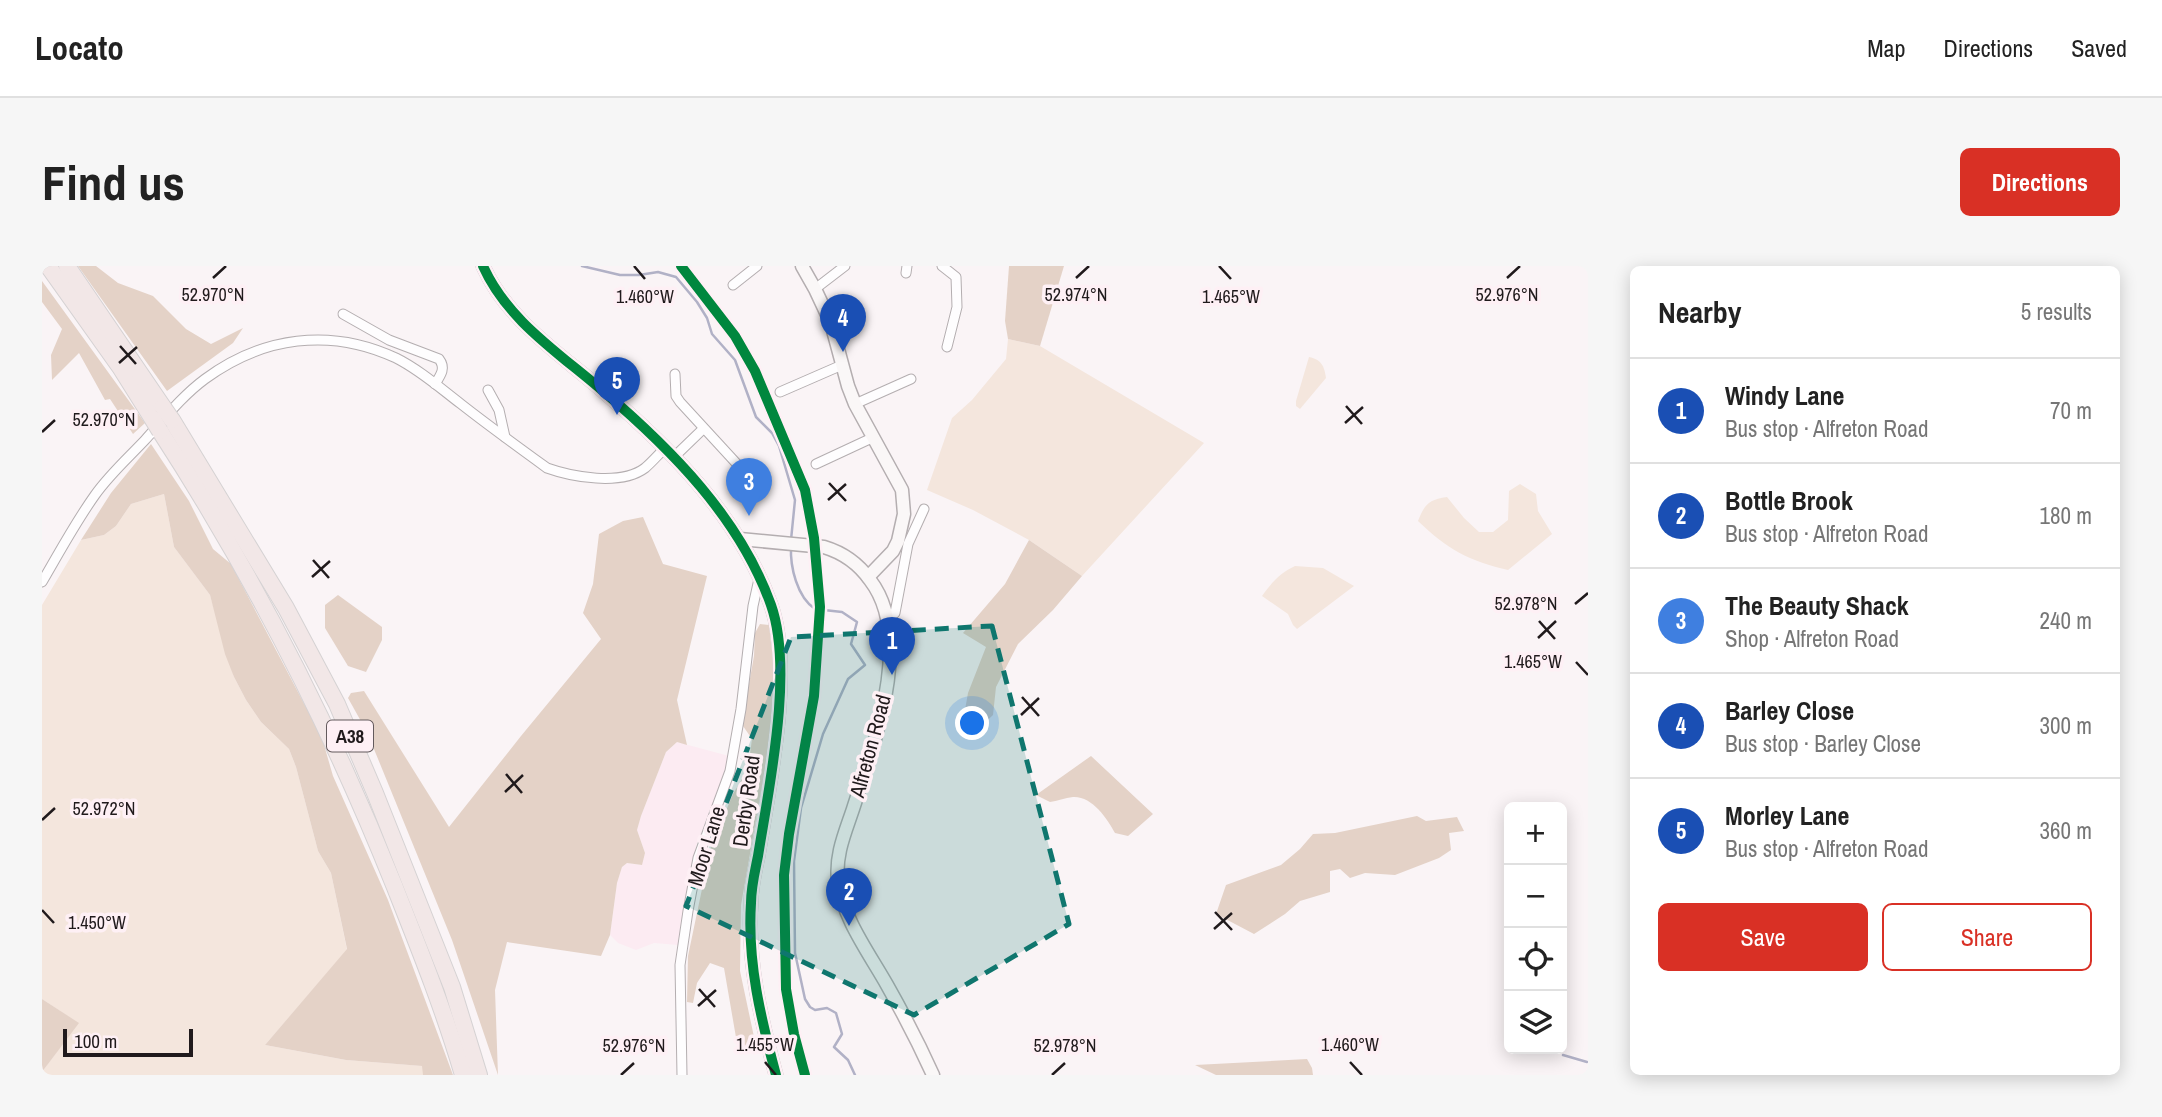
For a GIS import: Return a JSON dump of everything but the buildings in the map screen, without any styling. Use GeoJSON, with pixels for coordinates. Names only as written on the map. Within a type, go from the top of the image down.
{"type":"FeatureCollection","features":[{"type":"Feature","properties":{"kind":"highway","name":"A38"},"geometry":{"type":"LineString","coordinates":[[48,266],[120,368],[162,419],[190,477],[244,570],[322,719],[359,799],[406,916],[446,1017],[463,1075]]}},
{"type":"Feature","properties":{"kind":"highway","name":"A38"},"geometry":{"type":"LineString","coordinates":[[67,266],[162,419],[286,608],[337,704],[452,987],[479,1075]]}},
{"type":"Feature","properties":{"kind":"street"},"geometry":{"type":"LineString","coordinates":[[483,266],[496,291],[513,313],[631,415],[713,502],[740,539]]}},
{"type":"Feature","properties":{"kind":"street"},"geometry":{"type":"LineString","coordinates":[[733,285],[757,266]]}},
{"type":"Feature","properties":{"kind":"street"},"geometry":{"type":"LineString","coordinates":[[802,266],[831,323],[855,404],[902,490],[902,528],[893,551],[868,577]]}},
{"type":"Feature","properties":{"kind":"street"},"geometry":{"type":"LineString","coordinates":[[816,289],[845,266]]}},
{"type":"Feature","properties":{"kind":"street"},"geometry":{"type":"LineString","coordinates":[[942,266],[956,277],[957,307],[947,347]]}},
{"type":"Feature","properties":{"kind":"street"},"geometry":{"type":"LineString","coordinates":[[343,314],[396,344],[439,359],[443,370],[435,384]]}},
{"type":"Feature","properties":{"kind":"street"},"geometry":{"type":"LineString","coordinates":[[42,582],[96,494],[180,401],[204,380],[235,359],[285,342],[304,340],[356,345],[407,364],[547,468],[574,476],[628,475],[643,469],[704,429]]}},
{"type":"Feature","properties":{"kind":"street"},"geometry":{"type":"LineString","coordinates":[[780,392],[842,365]]}},
{"type":"Feature","properties":{"kind":"street"},"geometry":{"type":"LineString","coordinates":[[675,374],[676,396],[737,464],[755,479]]}},
{"type":"Feature","properties":{"kind":"street"},"geometry":{"type":"LineString","coordinates":[[855,404],[911,379]]}},
{"type":"Feature","properties":{"kind":"street"},"geometry":{"type":"LineString","coordinates":[[488,390],[499,410],[505,437]]}},
{"type":"Feature","properties":{"kind":"street"},"geometry":{"type":"LineString","coordinates":[[817,464],[874,437]]}},
{"type":"Feature","properties":{"kind":"street"},"geometry":{"type":"LineString","coordinates":[[889,618],[895,613],[908,544],[924,509]]}},
{"type":"Feature","properties":{"kind":"street","name":"Alfreton Road"},"geometry":{"type":"LineString","coordinates":[[740,539],[824,547],[847,556],[861,567],[877,589],[889,618],[891,653],[883,705],[878,729],[840,843],[838,879],[847,913],[933,1075]]}},
{"type":"Feature","properties":{"kind":"street","name":"Derby Road"},"geometry":{"type":"LineString","coordinates":[[740,539],[771,604],[778,628],[780,678],[773,752],[751,902],[751,943],[759,1010],[776,1075]]}},
{"type":"Feature","properties":{"kind":"street","name":"Moor Lane"},"geometry":{"type":"LineString","coordinates":[[682,1075],[680,965],[688,911],[698,858],[730,771],[759,579]]}},
{"type":"Feature","properties":{"kind":"highlighted area"},"geometry":{"type":"Polygon","coordinates":[[[992,626],[1069,924],[914,1015],[686,906],[791,637],[992,626]]]}},
{"type":"Feature","properties":{"kind":"shaded area"},"geometry":{"type":"Polygon","coordinates":[[[78,266],[96,266],[118,283],[153,296],[186,329],[211,344],[243,328],[233,343],[167,391],[78,266]]]}},
{"type":"Feature","properties":{"kind":"shaded area"},"geometry":{"type":"Polygon","coordinates":[[[1009,266],[1064,266],[1040,346],[1008,339],[1005,321],[1009,266]]]}},
{"type":"Feature","properties":{"kind":"shaded area"},"geometry":{"type":"Polygon","coordinates":[[[42,281],[145,423],[133,434],[110,399],[105,400],[79,353],[52,380],[51,355],[62,329],[42,302],[42,281]]]}},
{"type":"Feature","properties":{"kind":"shaded area"},"geometry":{"type":"Polygon","coordinates":[[[1008,339],[1040,346],[1204,443],[1082,576],[1029,540],[973,510],[927,490],[952,418],[972,400],[1006,359],[1008,339]]]}},
{"type":"Feature","properties":{"kind":"shaded area"},"geometry":{"type":"Polygon","coordinates":[[[1309,357],[1322,364],[1326,378],[1300,409],[1296,406],[1296,401],[1309,357]]]}},
{"type":"Feature","properties":{"kind":"shaded area"},"geometry":{"type":"Polygon","coordinates":[[[151,444],[189,501],[213,549],[231,564],[322,738],[333,776],[388,900],[453,1075],[423,1075],[422,1066],[346,1060],[265,1045],[347,949],[331,873],[318,851],[289,749],[261,722],[234,677],[225,654],[210,595],[174,547],[164,494],[131,504],[116,526],[104,535],[81,540],[111,493],[151,444]]]}},
{"type":"Feature","properties":{"kind":"shaded area"},"geometry":{"type":"Polygon","coordinates":[[[1520,484],[1536,494],[1538,511],[1552,534],[1508,570],[1459,553],[1418,521],[1428,504],[1447,497],[1479,532],[1493,532],[1508,520],[1509,491],[1520,484]]]}},
{"type":"Feature","properties":{"kind":"shaded area"},"geometry":{"type":"Polygon","coordinates":[[[164,494],[174,547],[210,595],[234,677],[261,722],[289,749],[318,851],[331,873],[347,950],[265,1045],[346,1060],[423,1066],[423,1075],[42,1075],[78,1023],[42,999],[42,605],[81,540],[104,535],[116,526],[131,504],[164,494]]]}},
{"type":"Feature","properties":{"kind":"shaded area"},"geometry":{"type":"Polygon","coordinates":[[[643,517],[663,564],[707,576],[677,700],[687,745],[677,742],[666,752],[637,830],[645,853],[642,865],[627,863],[622,867],[617,883],[610,935],[601,956],[507,942],[495,990],[498,1075],[452,940],[367,732],[348,698],[351,693],[364,691],[449,827],[601,639],[583,613],[593,584],[599,534],[623,521],[643,517]]]}},
{"type":"Feature","properties":{"kind":"shaded area"},"geometry":{"type":"Polygon","coordinates":[[[1029,540],[1082,576],[1053,610],[1018,644],[996,687],[993,715],[975,732],[963,721],[968,693],[986,647],[963,633],[1005,584],[1029,540]]]}},
{"type":"Feature","properties":{"kind":"shaded area"},"geometry":{"type":"Polygon","coordinates":[[[1295,566],[1323,568],[1354,586],[1297,629],[1288,614],[1262,596],[1277,578],[1295,566]]]}},
{"type":"Feature","properties":{"kind":"shaded area"},"geometry":{"type":"Polygon","coordinates":[[[338,595],[382,627],[382,640],[366,672],[348,666],[325,628],[325,605],[338,595]]]}},
{"type":"Feature","properties":{"kind":"shaded area"},"geometry":{"type":"Polygon","coordinates":[[[760,624],[769,625],[776,685],[771,734],[741,905],[740,971],[757,1051],[738,1049],[724,968],[710,963],[697,983],[693,1003],[687,1002],[688,956],[711,846],[749,761],[752,739],[743,726],[744,712],[754,656],[755,633],[760,624]]]}},
{"type":"Feature","properties":{"kind":"shaded area"},"geometry":{"type":"Polygon","coordinates":[[[677,742],[729,756],[726,773],[696,846],[678,945],[654,943],[636,950],[618,943],[610,935],[617,883],[622,867],[627,863],[641,865],[645,853],[637,830],[641,816],[666,752],[677,742]]]}},
{"type":"Feature","properties":{"kind":"shaded area"},"geometry":{"type":"Polygon","coordinates":[[[1091,756],[1153,814],[1128,836],[1115,833],[1103,815],[1086,800],[1073,797],[1050,802],[1036,795],[1091,756]]]}},
{"type":"Feature","properties":{"kind":"shaded area"},"geometry":{"type":"Polygon","coordinates":[[[1417,816],[1426,821],[1457,817],[1464,831],[1449,833],[1451,850],[1439,858],[1395,875],[1365,873],[1350,878],[1340,869],[1330,871],[1330,892],[1300,901],[1254,934],[1216,914],[1226,885],[1281,865],[1313,834],[1335,833],[1417,816]]]}},
{"type":"Feature","properties":{"kind":"shaded area"},"geometry":{"type":"Polygon","coordinates":[[[42,999],[79,1023],[42,1072],[42,999]]]}},
{"type":"Feature","properties":{"kind":"shaded area"},"geometry":{"type":"Polygon","coordinates":[[[1307,1059],[1313,1075],[1216,1075],[1195,1065],[1307,1059]]]}},
{"type":"Feature","properties":{"kind":"waterway"},"geometry":{"type":"LineString","coordinates":[[582,266],[620,275],[658,272],[676,277],[697,302],[707,318],[712,334],[735,360],[756,417],[772,433],[779,446],[795,500],[791,540]]}},
{"type":"Feature","properties":{"kind":"waterway"},"geometry":{"type":"LineString","coordinates":[[791,546],[792,563],[799,589],[815,609]]}},
{"type":"Feature","properties":{"kind":"waterway"},"geometry":{"type":"LineString","coordinates":[[824,610],[842,612],[857,622],[851,644],[865,665],[848,679],[823,734],[801,808],[794,861],[795,953],[805,999],[815,1010],[827,1008],[836,1013],[842,1034],[834,1047],[848,1060],[855,1075]]}},
{"type":"Feature","properties":{"kind":"waterway"},"geometry":{"type":"LineString","coordinates":[[1563,1055],[1587,1062]]}},
{"type":"Feature","properties":{"kind":"cycle path"},"geometry":{"type":"LineString","coordinates":[[483,266],[493,285],[520,319],[654,437],[701,487],[741,543],[758,573],[771,605],[777,632],[780,695],[773,763],[752,885],[750,925],[756,990],[776,1075]]}},
{"type":"Feature","properties":{"kind":"cycle path"},"geometry":{"type":"LineString","coordinates":[[681,266],[735,336],[755,371],[805,490],[814,538],[820,607],[814,696],[784,875],[786,989],[805,1075]]}},
{"type":"Feature","properties":{"kind":"place","name":"Barley Close"},"geometry":{"type":"Point","coordinates":[843,352]}},
{"type":"Feature","properties":{"kind":"place","name":"Morley Lane"},"geometry":{"type":"Point","coordinates":[617,415]}},
{"type":"Feature","properties":{"kind":"place","name":"The Beauty Shack"},"geometry":{"type":"Point","coordinates":[749,516]}},
{"type":"Feature","properties":{"kind":"place","name":"Windy Lane"},"geometry":{"type":"Point","coordinates":[892,675]}},
{"type":"Feature","properties":{"kind":"place","name":"Bottle Brook"},"geometry":{"type":"Point","coordinates":[849,926]}}]}
